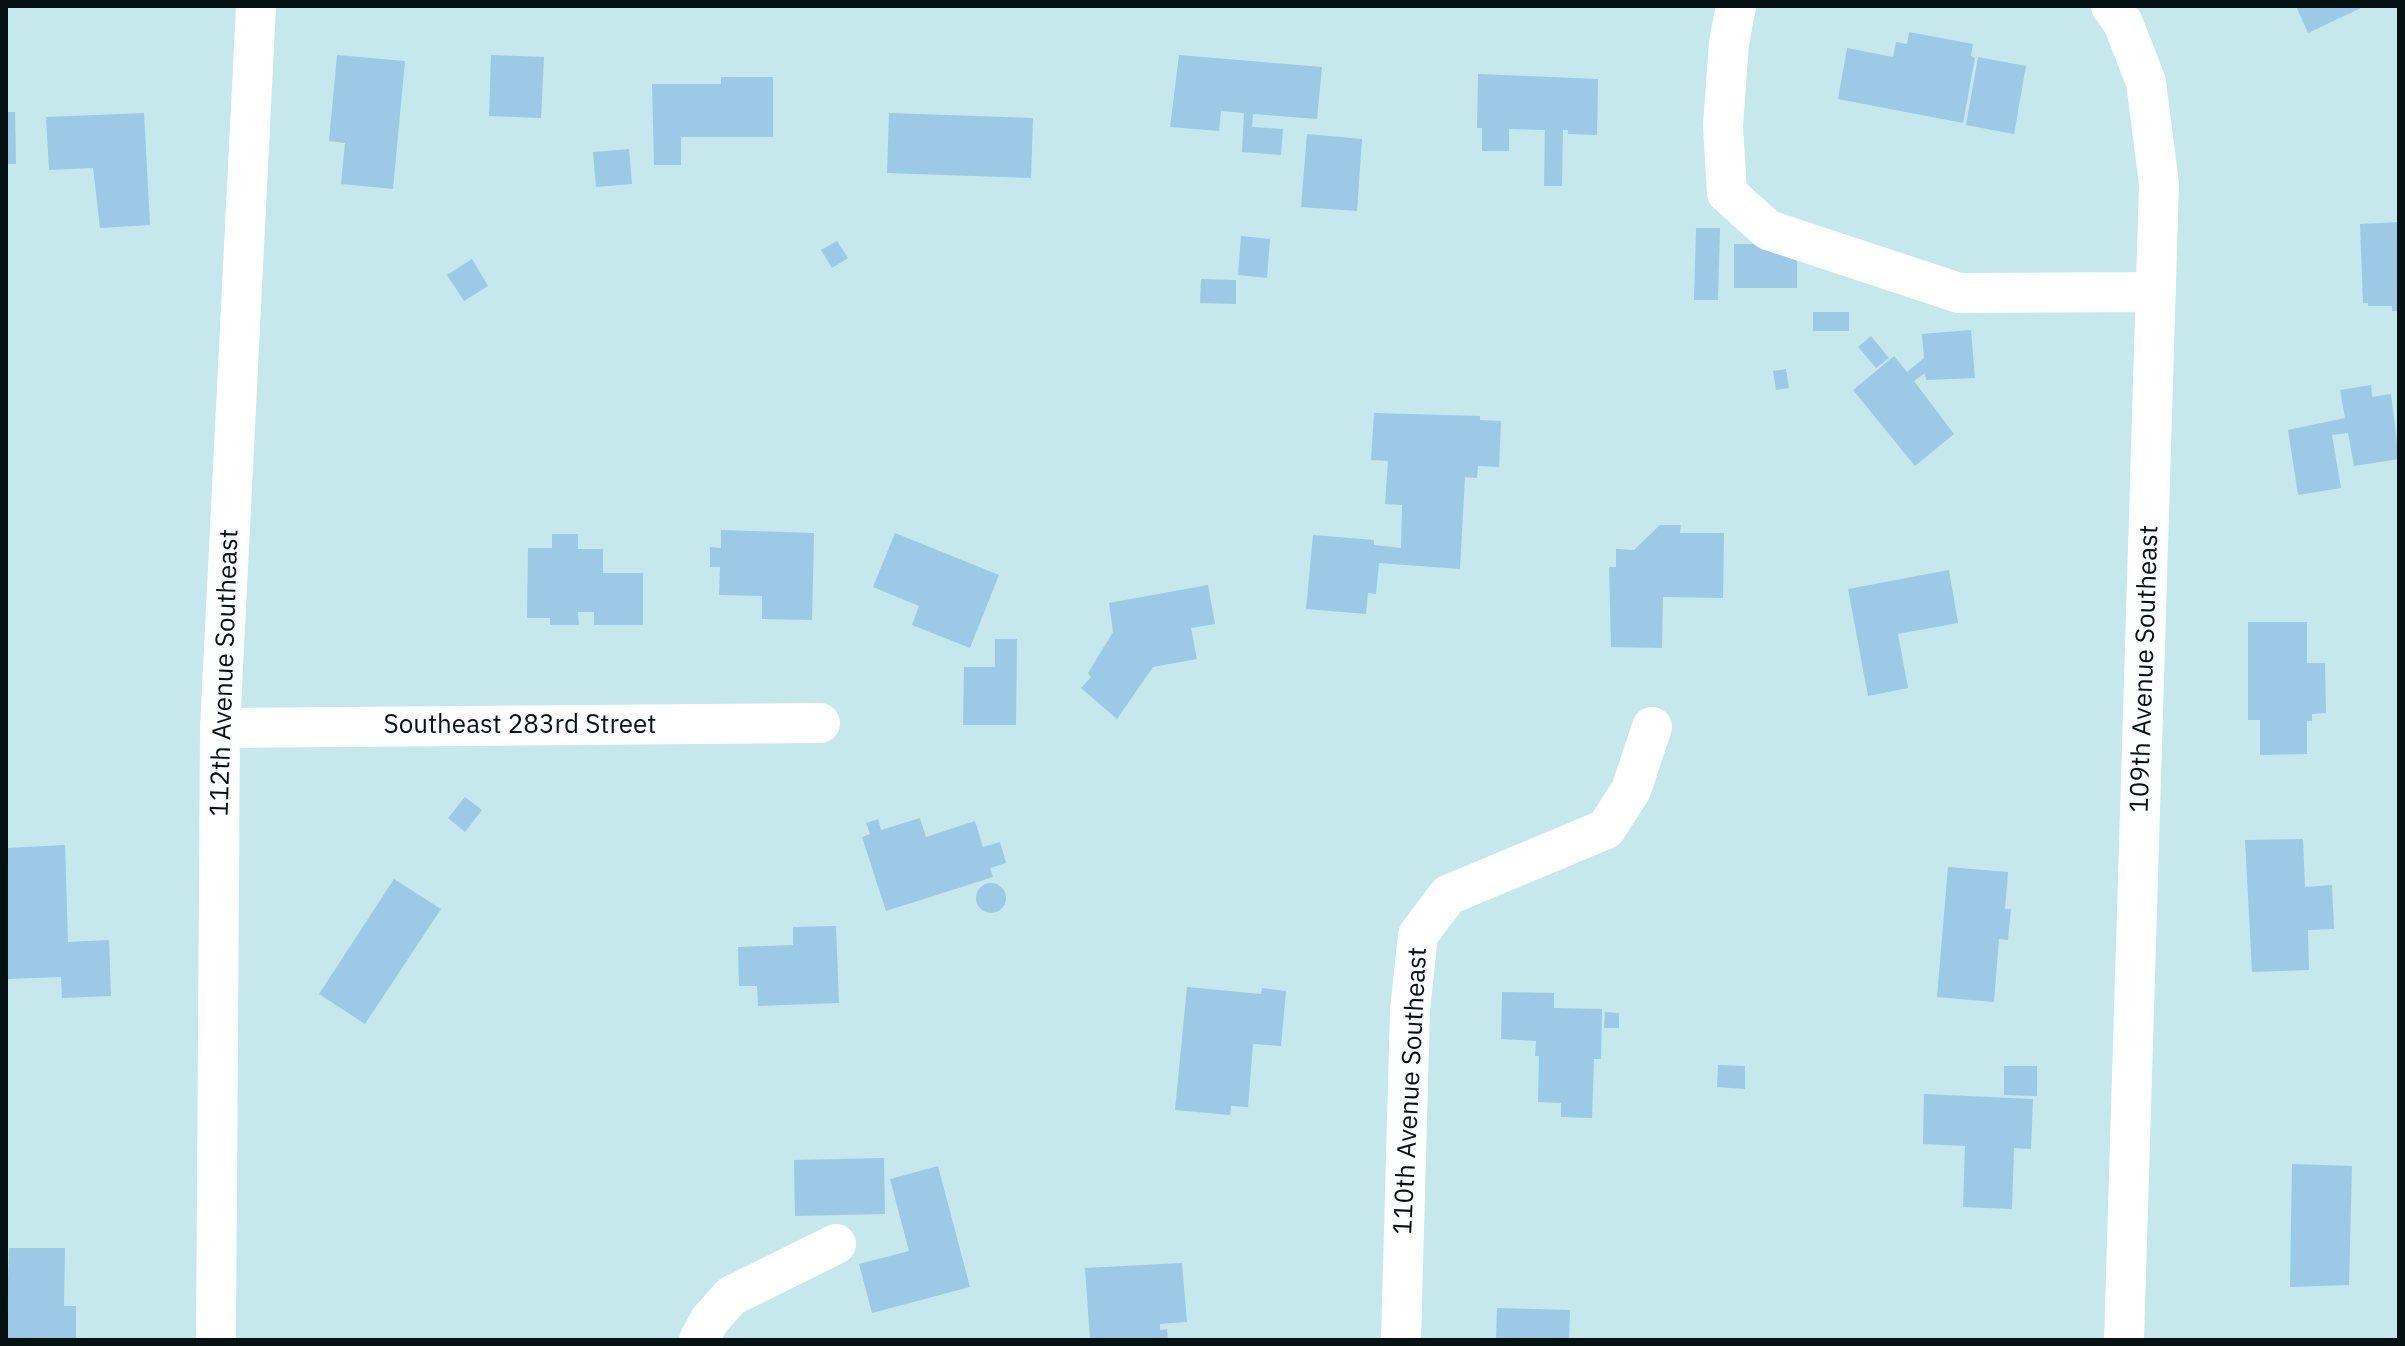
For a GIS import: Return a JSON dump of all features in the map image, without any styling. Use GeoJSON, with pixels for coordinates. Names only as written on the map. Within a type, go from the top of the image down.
{"type":"FeatureCollection","features":[{"type":"Feature","properties":{"kind":"street","name":"112th Avenue Southeast"},"geometry":{"type":"LineString","coordinates":[[216,1340],[220,728],[256,6]]}},
{"type":"Feature","properties":{"kind":"street"},"geometry":{"type":"LineString","coordinates":[[1736,6],[1729,43],[1723,126],[1727,193],[1768,230],[1959,293],[2156,292]]}},
{"type":"Feature","properties":{"kind":"street","name":"109th Avenue Southeast"},"geometry":{"type":"LineString","coordinates":[[2111,6],[2123,23],[2146,82],[2159,184],[2124,1340]]}},
{"type":"Feature","properties":{"kind":"street","name":"Southeast 283rd Street"},"geometry":{"type":"LineString","coordinates":[[220,728],[820,723]]}},
{"type":"Feature","properties":{"kind":"street","name":"110th Avenue Southeast"},"geometry":{"type":"LineString","coordinates":[[1401,1340],[1410,1010],[1418,935],[1448,895],[1606,829],[1631,790],[1652,727]]}},
{"type":"Feature","properties":{"kind":"street"},"geometry":{"type":"LineString","coordinates":[[699,1340],[709,1321],[731,1296],[836,1244]]}},
{"type":"Feature","properties":{"kind":"building"},"geometry":{"type":"Polygon","coordinates":[[[2296,6],[2365,6],[2308,33],[2296,6]]]}},
{"type":"Feature","properties":{"kind":"building"},"geometry":{"type":"Polygon","coordinates":[[[1909,32],[1973,44],[1971,56],[1975,58],[1963,123],[1838,99],[1847,48],[1893,57],[1896,42],[1907,44],[1909,32]]]}},
{"type":"Feature","properties":{"kind":"building"},"geometry":{"type":"Polygon","coordinates":[[[337,55],[405,61],[393,189],[341,184],[345,143],[329,141],[337,55]]]}},
{"type":"Feature","properties":{"kind":"building"},"geometry":{"type":"Polygon","coordinates":[[[491,55],[544,57],[541,118],[489,116],[491,55]]]}},
{"type":"Feature","properties":{"kind":"building"},"geometry":{"type":"Polygon","coordinates":[[[1179,55],[1322,67],[1317,119],[1253,114],[1252,127],[1283,129],[1281,155],[1242,152],[1244,113],[1221,111],[1219,131],[1170,127],[1179,55]]]}},
{"type":"Feature","properties":{"kind":"building"},"geometry":{"type":"Polygon","coordinates":[[[1978,57],[2026,66],[2014,134],[1966,125],[1978,57]]]}},
{"type":"Feature","properties":{"kind":"building"},"geometry":{"type":"Polygon","coordinates":[[[1478,74],[1598,79],[1597,135],[1568,134],[1568,130],[1563,130],[1562,186],[1544,186],[1545,130],[1509,129],[1509,151],[1482,151],[1482,128],[1477,128],[1478,74]]]}},
{"type":"Feature","properties":{"kind":"building"},"geometry":{"type":"Polygon","coordinates":[[[721,77],[773,77],[773,137],[681,137],[681,165],[654,165],[652,84],[721,84],[721,77]]]}},
{"type":"Feature","properties":{"kind":"building"},"geometry":{"type":"Polygon","coordinates":[[[6,112],[15,112],[16,164],[6,164],[6,112]]]}},
{"type":"Feature","properties":{"kind":"building"},"geometry":{"type":"Polygon","coordinates":[[[144,113],[150,225],[100,228],[93,168],[49,170],[46,117],[144,113]]]}},
{"type":"Feature","properties":{"kind":"building"},"geometry":{"type":"Polygon","coordinates":[[[889,113],[1033,118],[1031,178],[887,173],[889,113]]]}},
{"type":"Feature","properties":{"kind":"building"},"geometry":{"type":"Polygon","coordinates":[[[1307,134],[1362,139],[1357,211],[1301,207],[1307,134]]]}},
{"type":"Feature","properties":{"kind":"building"},"geometry":{"type":"Polygon","coordinates":[[[629,149],[632,184],[596,187],[593,152],[629,149]]]}},
{"type":"Feature","properties":{"kind":"building"},"geometry":{"type":"Polygon","coordinates":[[[2399,222],[2399,311],[2392,311],[2392,306],[2368,306],[2368,303],[2363,303],[2360,224],[2399,222]]]}},
{"type":"Feature","properties":{"kind":"building"},"geometry":{"type":"Polygon","coordinates":[[[1696,228],[1720,228],[1718,300],[1694,300],[1696,228]]]}},
{"type":"Feature","properties":{"kind":"building"},"geometry":{"type":"Polygon","coordinates":[[[1241,236],[1270,239],[1267,278],[1238,275],[1241,236]]]}},
{"type":"Feature","properties":{"kind":"building"},"geometry":{"type":"Polygon","coordinates":[[[837,241],[848,258],[832,268],[821,250],[837,241]]]}},
{"type":"Feature","properties":{"kind":"building"},"geometry":{"type":"Polygon","coordinates":[[[1734,244],[1797,244],[1797,288],[1734,288],[1734,244]]]}},
{"type":"Feature","properties":{"kind":"building"},"geometry":{"type":"Polygon","coordinates":[[[472,259],[488,286],[464,301],[447,275],[472,259]]]}},
{"type":"Feature","properties":{"kind":"building"},"geometry":{"type":"Polygon","coordinates":[[[1201,279],[1236,280],[1236,304],[1200,303],[1201,279]]]}},
{"type":"Feature","properties":{"kind":"building"},"geometry":{"type":"Polygon","coordinates":[[[1813,312],[1849,312],[1849,331],[1813,331],[1813,312]]]}},
{"type":"Feature","properties":{"kind":"building"},"geometry":{"type":"Polygon","coordinates":[[[1971,330],[1975,378],[1926,380],[1925,373],[1914,381],[1954,434],[1915,466],[1853,390],[1894,356],[1907,372],[1924,358],[1922,334],[1971,330]]]}},
{"type":"Feature","properties":{"kind":"building"},"geometry":{"type":"Polygon","coordinates":[[[1871,336],[1889,358],[1876,368],[1858,347],[1871,336]]]}},
{"type":"Feature","properties":{"kind":"building"},"geometry":{"type":"Polygon","coordinates":[[[1786,369],[1789,388],[1776,390],[1773,371],[1786,369]]]}},
{"type":"Feature","properties":{"kind":"building"},"geometry":{"type":"Polygon","coordinates":[[[2371,385],[2372,397],[2391,394],[2399,459],[2354,466],[2348,433],[2332,435],[2341,488],[2298,495],[2288,430],[2345,418],[2340,390],[2371,385]]]}},
{"type":"Feature","properties":{"kind":"building"},"geometry":{"type":"Polygon","coordinates":[[[1374,413],[1480,416],[1480,420],[1501,421],[1499,467],[1478,466],[1477,478],[1465,477],[1460,569],[1379,563],[1376,594],[1368,593],[1366,614],[1306,609],[1313,535],[1374,540],[1374,545],[1401,548],[1402,505],[1385,504],[1388,461],[1371,460],[1374,413]]]}},
{"type":"Feature","properties":{"kind":"building"},"geometry":{"type":"Polygon","coordinates":[[[1660,525],[1681,525],[1680,533],[1724,533],[1723,598],[1663,597],[1662,648],[1611,647],[1609,567],[1616,567],[1616,549],[1634,550],[1660,525]]]}},
{"type":"Feature","properties":{"kind":"building"},"geometry":{"type":"Polygon","coordinates":[[[721,530],[814,533],[812,620],[762,619],[762,596],[719,595],[720,567],[710,567],[710,547],[721,548],[721,530]]]}},
{"type":"Feature","properties":{"kind":"building"},"geometry":{"type":"Polygon","coordinates":[[[895,533],[999,575],[970,648],[912,625],[919,606],[873,587],[895,533]]]}},
{"type":"Feature","properties":{"kind":"building"},"geometry":{"type":"Polygon","coordinates":[[[552,534],[578,534],[578,549],[603,549],[603,573],[643,573],[643,625],[594,625],[594,612],[578,612],[579,625],[550,625],[550,618],[527,618],[528,548],[552,548],[552,534]]]}},
{"type":"Feature","properties":{"kind":"building"},"geometry":{"type":"Polygon","coordinates":[[[1949,570],[1958,623],[1898,634],[1908,688],[1868,696],[1848,589],[1949,570]]]}},
{"type":"Feature","properties":{"kind":"building"},"geometry":{"type":"Polygon","coordinates":[[[1208,585],[1215,624],[1191,628],[1197,659],[1153,667],[1117,719],[1081,688],[1091,677],[1088,673],[1113,632],[1109,603],[1208,585]]]}},
{"type":"Feature","properties":{"kind":"building"},"geometry":{"type":"Polygon","coordinates":[[[2248,622],[2307,622],[2307,663],[2325,663],[2326,713],[2312,714],[2312,721],[2307,721],[2307,754],[2260,755],[2260,720],[2248,720],[2248,622]]]}},
{"type":"Feature","properties":{"kind":"building"},"geometry":{"type":"Polygon","coordinates":[[[995,639],[1017,639],[1016,725],[963,725],[964,667],[995,667],[995,639]]]}},
{"type":"Feature","properties":{"kind":"building"},"geometry":{"type":"Polygon","coordinates":[[[465,797],[482,810],[465,832],[448,818],[465,797]]]}},
{"type":"Feature","properties":{"kind":"building"},"geometry":{"type":"Polygon","coordinates":[[[920,818],[926,837],[975,821],[983,847],[1000,842],[1006,863],[990,868],[993,877],[886,911],[862,837],[870,834],[866,823],[878,819],[881,830],[920,818]]]}},
{"type":"Feature","properties":{"kind":"building"},"geometry":{"type":"Polygon","coordinates":[[[2303,839],[2305,887],[2332,885],[2334,929],[2308,930],[2309,970],[2252,972],[2245,840],[2303,839]]]}},
{"type":"Feature","properties":{"kind":"building"},"geometry":{"type":"Polygon","coordinates":[[[65,845],[68,942],[109,940],[111,996],[62,998],[61,977],[6,979],[6,848],[65,845]]]}},
{"type":"Feature","properties":{"kind":"building"},"geometry":{"type":"Polygon","coordinates":[[[1948,867],[2008,872],[2005,909],[2011,909],[2008,940],[1999,939],[1994,1002],[1937,997],[1948,867]]]}},
{"type":"Feature","properties":{"kind":"building"},"geometry":{"type":"Polygon","coordinates":[[[394,879],[441,909],[365,1024],[319,994],[394,879]]]}},
{"type":"Feature","properties":{"kind":"building"},"geometry":{"type":"Polygon","coordinates":[[[991,883],[1002,887],[1006,898],[1002,909],[991,913],[980,909],[976,898],[980,887],[991,883]]]}},
{"type":"Feature","properties":{"kind":"building"},"geometry":{"type":"Polygon","coordinates":[[[836,926],[839,1003],[758,1006],[757,986],[739,986],[738,947],[793,945],[793,927],[836,926]]]}},
{"type":"Feature","properties":{"kind":"building"},"geometry":{"type":"Polygon","coordinates":[[[1187,987],[1261,994],[1262,988],[1286,991],[1281,1046],[1253,1044],[1248,1107],[1231,1106],[1230,1115],[1175,1110],[1187,987]]]}},
{"type":"Feature","properties":{"kind":"building"},"geometry":{"type":"Polygon","coordinates":[[[1502,992],[1554,993],[1554,1008],[1602,1009],[1601,1059],[1594,1059],[1592,1118],[1561,1117],[1561,1103],[1538,1102],[1539,1056],[1535,1056],[1536,1041],[1501,1039],[1502,992]]]}},
{"type":"Feature","properties":{"kind":"building"},"geometry":{"type":"Polygon","coordinates":[[[1605,1012],[1619,1013],[1619,1028],[1604,1028],[1605,1012]]]}},
{"type":"Feature","properties":{"kind":"building"},"geometry":{"type":"Polygon","coordinates":[[[1718,1065],[1745,1066],[1745,1089],[1717,1087],[1718,1065]]]}},
{"type":"Feature","properties":{"kind":"building"},"geometry":{"type":"Polygon","coordinates":[[[2004,1066],[2037,1066],[2037,1096],[2004,1095],[2004,1066]]]}},
{"type":"Feature","properties":{"kind":"building"},"geometry":{"type":"Polygon","coordinates":[[[1924,1094],[2033,1099],[2031,1149],[2014,1148],[2012,1209],[1963,1207],[1965,1146],[1923,1144],[1924,1094]]]}},
{"type":"Feature","properties":{"kind":"building"},"geometry":{"type":"Polygon","coordinates":[[[884,1158],[885,1214],[795,1216],[794,1160],[884,1158]]]}},
{"type":"Feature","properties":{"kind":"building"},"geometry":{"type":"Polygon","coordinates":[[[2292,1164],[2352,1166],[2349,1285],[2290,1287],[2292,1164]]]}},
{"type":"Feature","properties":{"kind":"building"},"geometry":{"type":"Polygon","coordinates":[[[938,1166],[970,1287],[872,1313],[859,1264],[909,1251],[890,1179],[938,1166]]]}},
{"type":"Feature","properties":{"kind":"building"},"geometry":{"type":"Polygon","coordinates":[[[9,1248],[65,1248],[64,1306],[76,1306],[76,1340],[6,1340],[9,1248]]]}},
{"type":"Feature","properties":{"kind":"building"},"geometry":{"type":"Polygon","coordinates":[[[1182,1263],[1187,1322],[1160,1324],[1160,1330],[1167,1329],[1168,1340],[1090,1340],[1085,1268],[1182,1263]]]}},
{"type":"Feature","properties":{"kind":"building"},"geometry":{"type":"Polygon","coordinates":[[[1497,1308],[1570,1310],[1569,1340],[1496,1340],[1497,1308]]]}}]}
